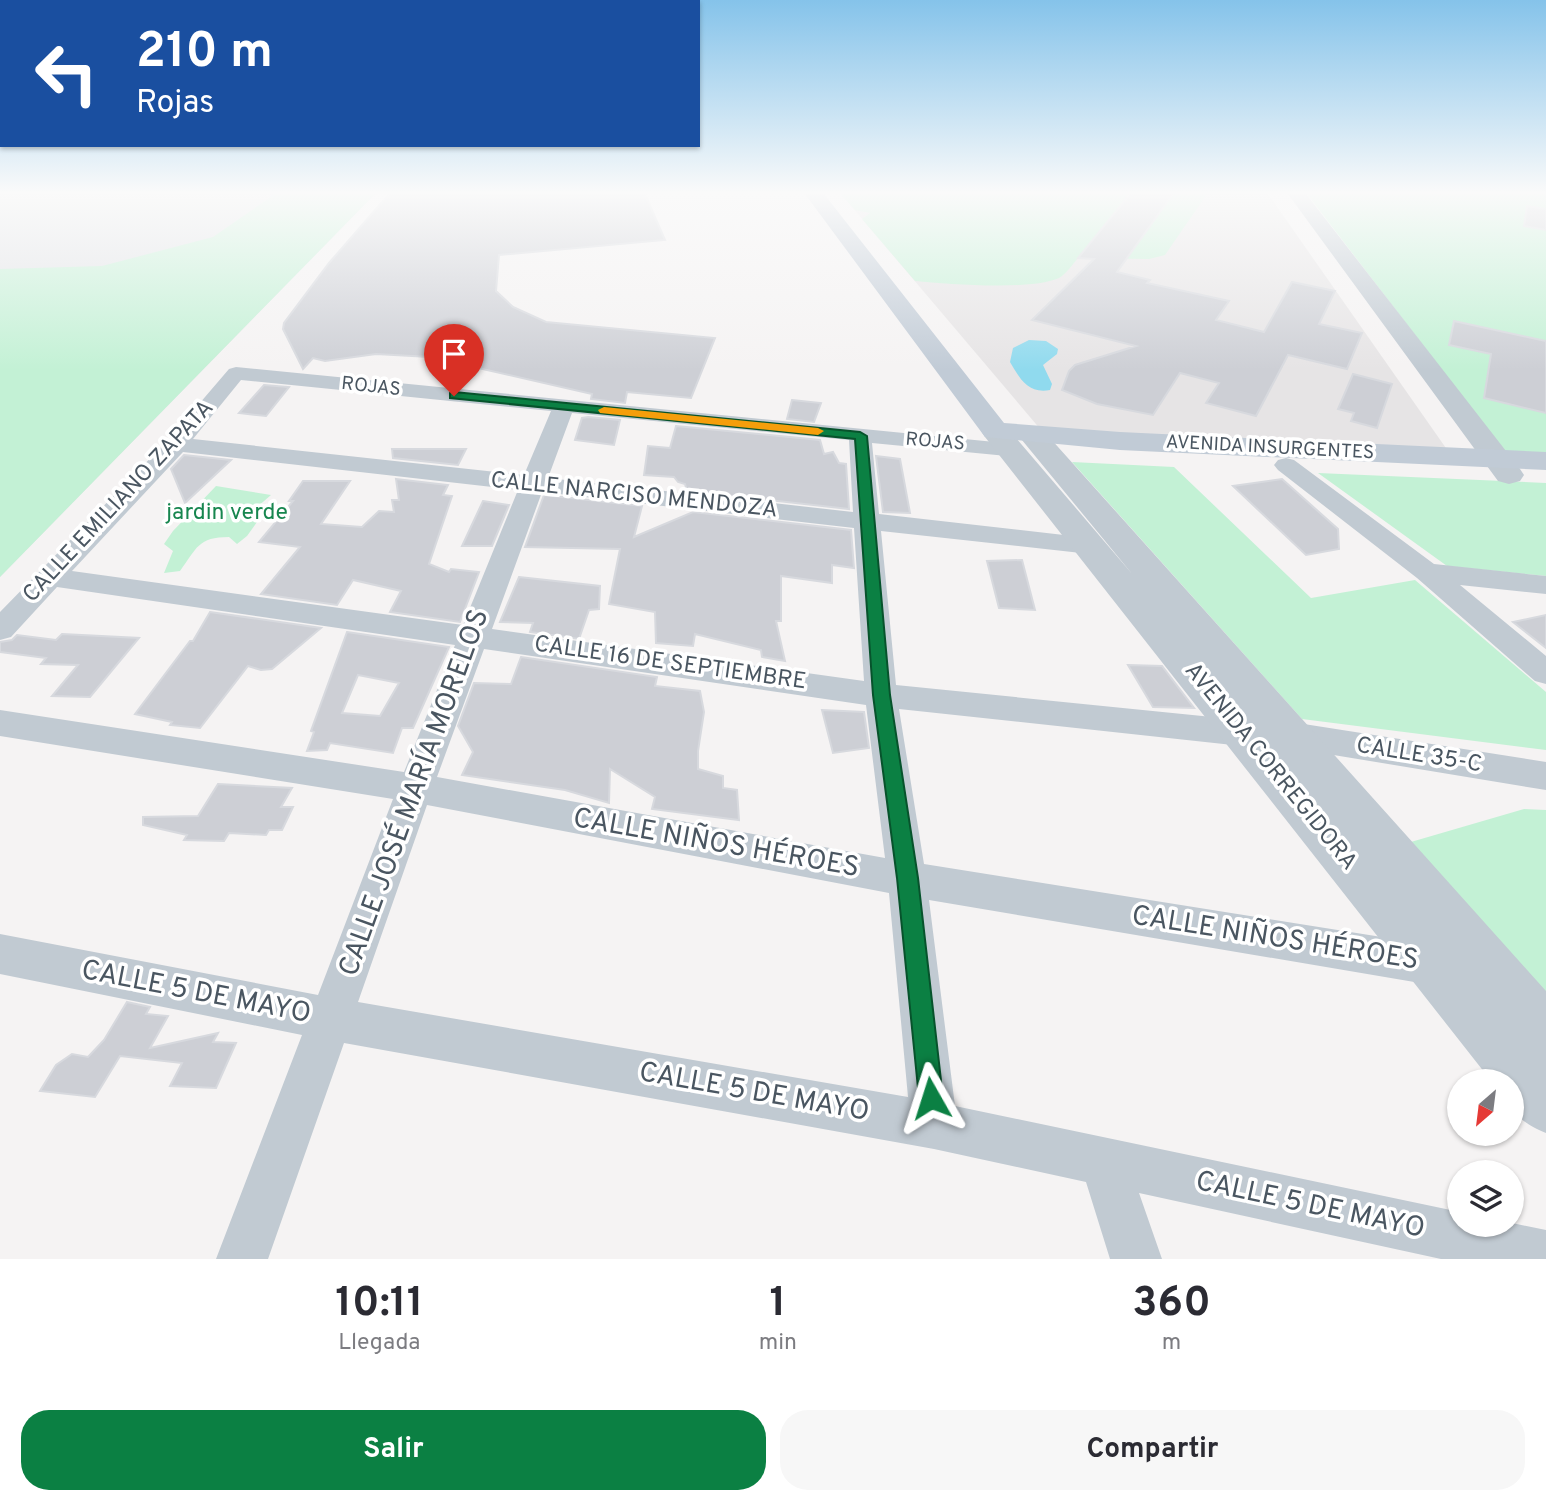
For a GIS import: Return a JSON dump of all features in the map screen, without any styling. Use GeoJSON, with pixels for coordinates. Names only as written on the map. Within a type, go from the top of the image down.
{"type":"FeatureCollection","features":[{"type":"Feature","properties":{"kind":"main road"},"geometry":{"type":"LineString","coordinates":[[864,253],[1019,436]]}},
{"type":"Feature","properties":{"kind":"main road"},"geometry":{"type":"LineString","coordinates":[[882,253],[963,352]]}},
{"type":"Feature","properties":{"kind":"main road","name":"AVENIDA INSURGENTES"},"geometry":{"type":"LineString","coordinates":[[1019,436],[1286,465],[1488,467],[1546,461]]}},
{"type":"Feature","properties":{"kind":"main road","name":"AVENIDA INSURGENTES"},"geometry":{"type":"LineString","coordinates":[[1019,436],[1488,467],[1546,476]]}},
{"type":"Feature","properties":{"kind":"street"},"geometry":{"type":"LineString","coordinates":[[1322,253],[1488,467]]}},
{"type":"Feature","properties":{"kind":"street"},"geometry":{"type":"LineString","coordinates":[[1338,253],[1488,467]]}},
{"type":"Feature","properties":{"kind":"street","name":"ROJAS"},"geometry":{"type":"LineString","coordinates":[[236,373],[860,436],[1019,436]]}},
{"type":"Feature","properties":{"kind":"street","name":"CALLE EMILIANO ZAPATA"},"geometry":{"type":"LineString","coordinates":[[0,630],[177,444],[236,373]]}},
{"type":"Feature","properties":{"kind":"street","name":"CALLE JOSÉ MARÍA MORELOS"},"geometry":{"type":"LineString","coordinates":[[242,1259],[415,788],[563,407]]}},
{"type":"Feature","properties":{"kind":"street"},"geometry":{"type":"LineString","coordinates":[[860,436],[881,695],[907,878],[934,1125]]}},
{"type":"Feature","properties":{"kind":"street","name":"AVENIDA CORREGIDORA"},"geometry":{"type":"LineString","coordinates":[[1019,436],[1090,546],[1546,1104]]}},
{"type":"Feature","properties":{"kind":"street","name":"AVENIDA CORREGIDORA"},"geometry":{"type":"LineString","coordinates":[[1019,436],[1291,735],[1546,1032]]}},
{"type":"Feature","properties":{"kind":"street","name":"CALLE NARCISO MENDOZA"},"geometry":{"type":"LineString","coordinates":[[177,444],[1090,546]]}},
{"type":"Feature","properties":{"kind":"street"},"geometry":{"type":"LineString","coordinates":[[1286,465],[1427,572],[1546,673]]}},
{"type":"Feature","properties":{"kind":"street"},"geometry":{"type":"LineString","coordinates":[[1427,572],[1546,585]]}},
{"type":"Feature","properties":{"kind":"street","name":"CALLE 16 DE SEPTIEMBRE"},"geometry":{"type":"LineString","coordinates":[[51,577],[474,635],[881,695],[1242,733],[1291,735]]}},
{"type":"Feature","properties":{"kind":"street","name":"CALLE NIÑOS HÉROES"},"geometry":{"type":"LineString","coordinates":[[0,723],[415,788],[907,878],[1432,965]]}},
{"type":"Feature","properties":{"kind":"street","name":"CALLE 35-C"},"geometry":{"type":"LineString","coordinates":[[1291,735],[1546,776]]}},
{"type":"Feature","properties":{"kind":"street","name":"CALLE 5 DE MAYO"},"geometry":{"type":"LineString","coordinates":[[0,954],[332,1020],[934,1125],[1546,1255]]}},
{"type":"Feature","properties":{"kind":"street"},"geometry":{"type":"LineString","coordinates":[[1104,1162],[1136,1259]]}},
{"type":"Feature","properties":{"kind":"shaded area"},"geometry":{"type":"Polygon","coordinates":[[[0,253],[317,253],[0,577],[0,253]]]}},
{"type":"Feature","properties":{"kind":"shaded area"},"geometry":{"type":"Polygon","coordinates":[[[891,253],[1309,253],[1448,451],[1041,430],[891,253]]]}},
{"type":"Feature","properties":{"kind":"green space"},"geometry":{"type":"Polygon","coordinates":[[[153,253],[317,253],[0,577],[0,269],[102,266],[153,253]]]}},
{"type":"Feature","properties":{"kind":"green space"},"geometry":{"type":"Polygon","coordinates":[[[891,253],[1167,253],[1149,259],[1078,258],[1059,278],[1046,282],[988,286],[915,281],[891,253]]]}},
{"type":"Feature","properties":{"kind":"green space"},"geometry":{"type":"Polygon","coordinates":[[[1352,253],[1546,253],[1546,456],[1507,455],[1352,253]]]}},
{"type":"Feature","properties":{"kind":"green space"},"geometry":{"type":"Polygon","coordinates":[[[1072,462],[1174,467],[1311,598],[1415,580],[1546,692],[1546,750],[1302,719],[1072,462]]]}},
{"type":"Feature","properties":{"kind":"green space"},"geometry":{"type":"Polygon","coordinates":[[[1318,473],[1546,483],[1546,576],[1447,566],[1318,473]]]}},
{"type":"Feature","properties":{"kind":"green space","name":"jardin verde"},"geometry":{"type":"Polygon","coordinates":[[[216,486],[271,495],[256,508],[257,522],[237,544],[229,537],[211,539],[199,545],[180,571],[164,573],[173,551],[164,544],[216,486]]]}},
{"type":"Feature","properties":{"kind":"green space"},"geometry":{"type":"Polygon","coordinates":[[[1524,809],[1546,810],[1546,997],[1404,844],[1524,809]]]}},
{"type":"Feature","properties":{"kind":"water"},"geometry":{"type":"Polygon","coordinates":[[[1029,340],[1046,341],[1058,349],[1057,354],[1043,365],[1052,384],[1050,390],[1042,391],[1030,387],[1010,362],[1013,348],[1029,340]]]}},
{"type":"Feature","properties":{"kind":"building"},"geometry":{"type":"Polygon","coordinates":[[[338,253],[524,253],[499,255],[496,291],[513,307],[546,322],[715,338],[691,398],[627,392],[625,403],[591,399],[592,394],[430,357],[376,354],[325,361],[313,358],[303,369],[283,329],[284,323],[338,253]]]}},
{"type":"Feature","properties":{"kind":"building"},"geometry":{"type":"Polygon","coordinates":[[[1082,253],[1131,253],[1117,272],[1150,280],[1147,283],[1229,301],[1216,320],[1264,332],[1292,282],[1335,291],[1319,324],[1362,333],[1347,369],[1288,355],[1256,416],[1206,403],[1219,383],[1180,373],[1153,415],[1097,404],[1062,390],[1069,371],[1075,365],[1136,346],[1032,320],[1094,259],[1078,258],[1082,253]]]}},
{"type":"Feature","properties":{"kind":"building"},"geometry":{"type":"Polygon","coordinates":[[[1454,321],[1546,341],[1546,413],[1484,398],[1491,354],[1449,345],[1454,321]]]}},
{"type":"Feature","properties":{"kind":"building"},"geometry":{"type":"Polygon","coordinates":[[[1353,374],[1392,384],[1377,428],[1351,421],[1354,413],[1338,409],[1353,374]]]}},
{"type":"Feature","properties":{"kind":"building"},"geometry":{"type":"Polygon","coordinates":[[[264,385],[289,387],[266,416],[239,413],[264,385]]]}},
{"type":"Feature","properties":{"kind":"building"},"geometry":{"type":"Polygon","coordinates":[[[792,400],[821,403],[814,422],[787,419],[792,400]]]}},
{"type":"Feature","properties":{"kind":"building"},"geometry":{"type":"Polygon","coordinates":[[[582,418],[620,420],[614,445],[575,440],[582,418]]]}},
{"type":"Feature","properties":{"kind":"building"},"geometry":{"type":"Polygon","coordinates":[[[676,426],[820,440],[824,454],[833,452],[839,463],[846,464],[849,509],[687,491],[685,484],[674,477],[644,475],[648,446],[670,448],[676,426]]]}},
{"type":"Feature","properties":{"kind":"building"},"geometry":{"type":"Polygon","coordinates":[[[392,449],[466,449],[458,465],[393,458],[392,449]]]}},
{"type":"Feature","properties":{"kind":"building"},"geometry":{"type":"Polygon","coordinates":[[[184,455],[231,460],[185,503],[171,469],[184,455]]]}},
{"type":"Feature","properties":{"kind":"building"},"geometry":{"type":"Polygon","coordinates":[[[876,456],[900,459],[910,513],[883,512],[876,456]]]}},
{"type":"Feature","properties":{"kind":"building"},"geometry":{"type":"Polygon","coordinates":[[[396,479],[448,485],[443,495],[452,496],[429,564],[449,572],[451,569],[479,572],[460,622],[390,612],[401,591],[353,580],[337,605],[261,594],[300,547],[259,542],[293,501],[289,501],[303,481],[350,481],[321,524],[362,527],[379,511],[394,512],[392,500],[399,500],[396,479]]]}},
{"type":"Feature","properties":{"kind":"building"},"geometry":{"type":"Polygon","coordinates":[[[1282,479],[1338,529],[1339,549],[1306,555],[1233,486],[1282,479]]]}},
{"type":"Feature","properties":{"kind":"building"},"geometry":{"type":"Polygon","coordinates":[[[544,495],[642,506],[634,537],[693,512],[851,530],[854,568],[832,565],[832,583],[781,576],[781,621],[776,621],[785,661],[762,657],[761,650],[695,634],[693,646],[656,643],[655,612],[609,604],[620,549],[525,547],[544,495]]]}},
{"type":"Feature","properties":{"kind":"building"},"geometry":{"type":"Polygon","coordinates":[[[483,501],[509,505],[492,546],[462,546],[483,501]]]}},
{"type":"Feature","properties":{"kind":"building"},"geometry":{"type":"Polygon","coordinates":[[[1022,560],[1035,610],[999,608],[987,561],[1022,560]]]}},
{"type":"Feature","properties":{"kind":"building"},"geometry":{"type":"Polygon","coordinates":[[[519,577],[600,586],[599,609],[589,610],[579,639],[530,632],[533,623],[500,622],[519,577]]]}},
{"type":"Feature","properties":{"kind":"building"},"geometry":{"type":"Polygon","coordinates":[[[210,612],[321,628],[272,669],[261,670],[248,666],[200,728],[170,725],[172,722],[135,714],[190,641],[193,641],[210,612]]]}},
{"type":"Feature","properties":{"kind":"building"},"geometry":{"type":"Polygon","coordinates":[[[1546,615],[1546,648],[1513,622],[1546,615]]]}},
{"type":"Feature","properties":{"kind":"building"},"geometry":{"type":"Polygon","coordinates":[[[347,632],[449,647],[413,728],[402,728],[393,753],[330,743],[327,750],[307,751],[314,732],[311,731],[347,632]],[[358,675],[342,713],[380,716],[399,683],[358,675]]]}},
{"type":"Feature","properties":{"kind":"building"},"geometry":{"type":"Polygon","coordinates":[[[62,634],[139,638],[90,697],[52,696],[78,665],[41,664],[46,658],[0,652],[0,642],[12,640],[17,635],[56,640],[62,634]]]}},
{"type":"Feature","properties":{"kind":"building"},"geometry":{"type":"Polygon","coordinates":[[[521,657],[657,677],[655,686],[700,691],[704,712],[698,769],[723,776],[723,788],[737,790],[739,820],[652,809],[655,797],[610,769],[609,803],[565,790],[462,775],[473,752],[458,726],[474,683],[511,684],[521,657]]]}},
{"type":"Feature","properties":{"kind":"building"},"geometry":{"type":"Polygon","coordinates":[[[1128,665],[1162,666],[1194,708],[1153,707],[1128,665]]]}},
{"type":"Feature","properties":{"kind":"building"},"geometry":{"type":"Polygon","coordinates":[[[822,710],[864,712],[869,748],[833,753],[822,710]]]}},
{"type":"Feature","properties":{"kind":"building"},"geometry":{"type":"Polygon","coordinates":[[[218,784],[292,788],[281,807],[293,807],[282,830],[269,830],[266,835],[229,833],[224,841],[184,840],[187,835],[143,825],[143,817],[198,816],[218,784]]]}},
{"type":"Feature","properties":{"kind":"building"},"geometry":{"type":"Polygon","coordinates":[[[127,1002],[150,1007],[146,1014],[168,1016],[150,1048],[218,1033],[213,1042],[236,1043],[216,1088],[170,1086],[182,1063],[120,1056],[95,1097],[40,1091],[56,1065],[72,1054],[88,1057],[104,1040],[127,1002]]]}},
{"type":"Feature","properties":{"kind":"slow traffic"},"geometry":{"type":"LineString","coordinates":[[604,410],[818,431]]}},
{"type":"Feature","properties":{"kind":"route"},"geometry":{"type":"LineString","coordinates":[[454,396],[860,436],[881,695],[907,878],[931,1098]]}}]}
